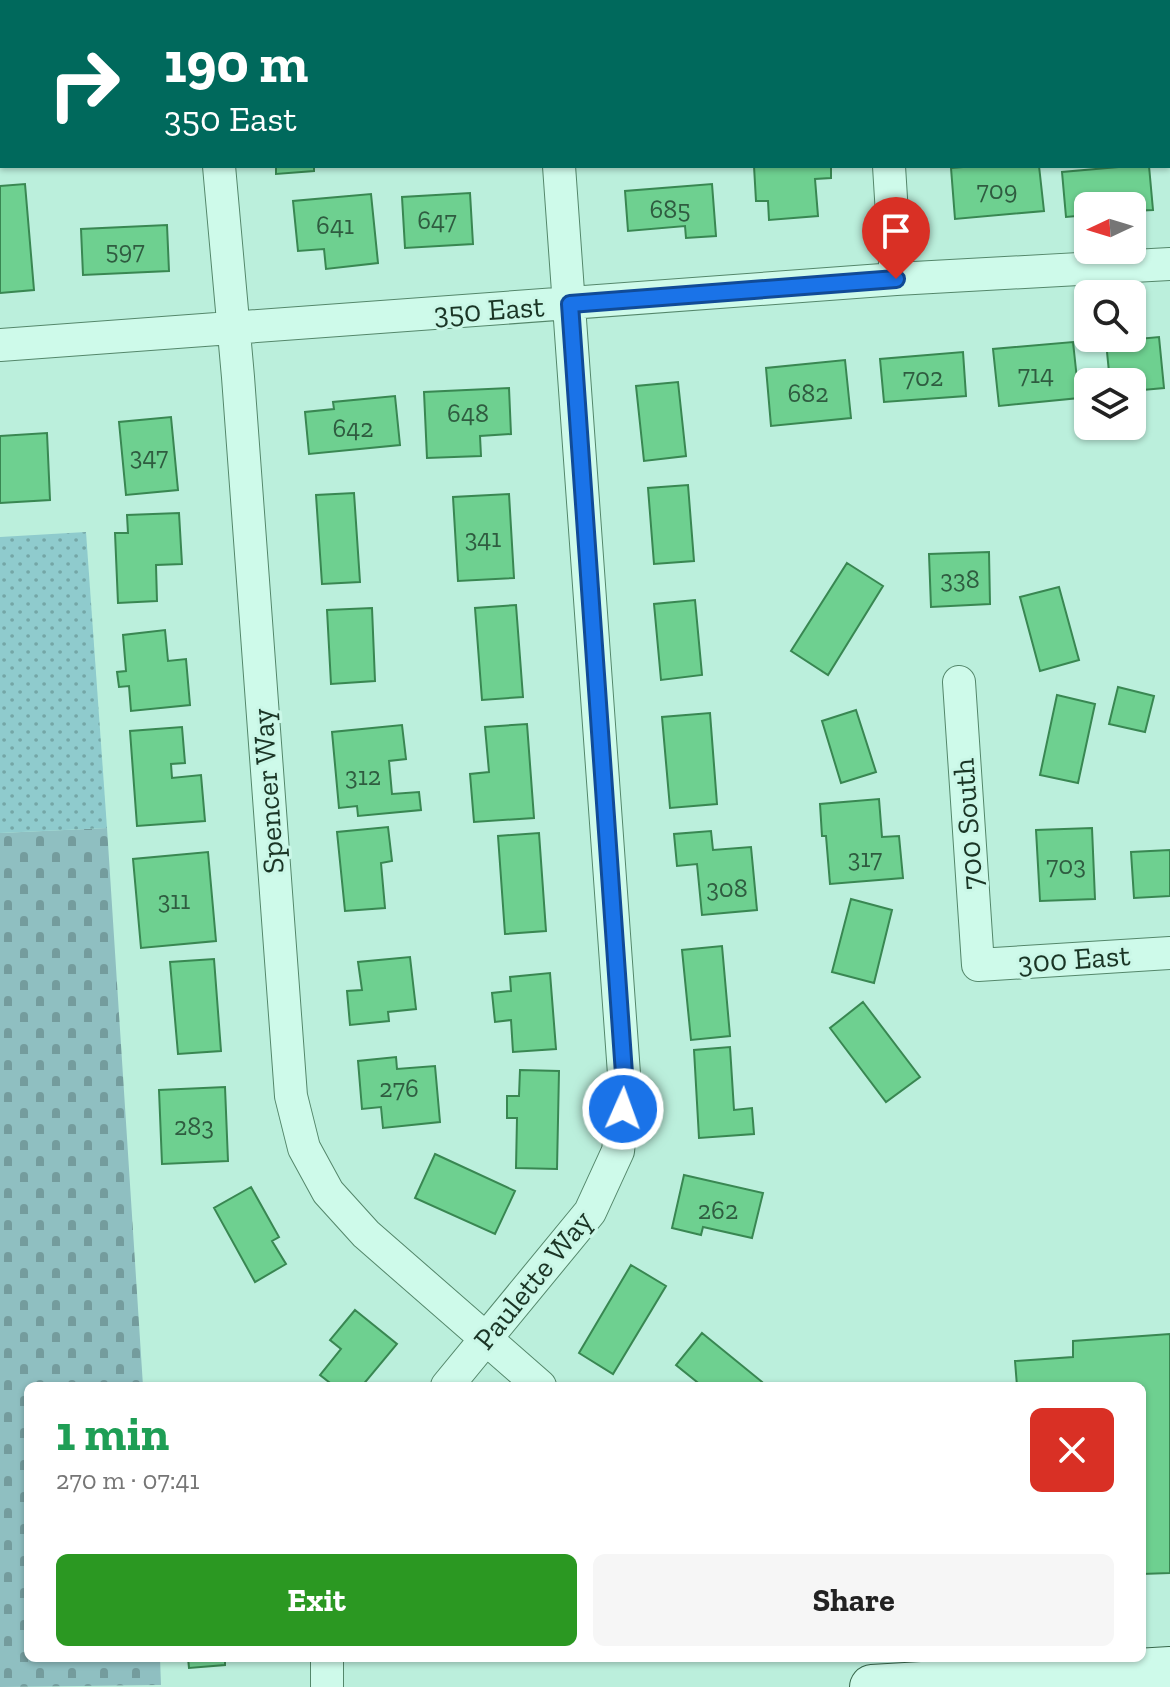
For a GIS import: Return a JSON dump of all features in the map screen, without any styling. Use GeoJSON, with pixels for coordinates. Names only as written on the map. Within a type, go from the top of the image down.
{"type":"FeatureCollection","features":[{"type":"Feature","properties":{"kind":"main road"},"geometry":{"type":"LineString","coordinates":[[872,1687],[1034,1683],[1170,1669]]}},
{"type":"Feature","properties":{"kind":"street","name":"Spencer Way"},"geometry":{"type":"LineString","coordinates":[[219,168],[234,328],[291,1096],[304,1148],[328,1192],[366,1234],[535,1382]]}},
{"type":"Feature","properties":{"kind":"street","name":"Paulette Way"},"geometry":{"type":"LineString","coordinates":[[450,1382],[590,1212],[618,1151],[625,1088],[559,168]]}},
{"type":"Feature","properties":{"kind":"street"},"geometry":{"type":"LineString","coordinates":[[889,168],[896,279]]}},
{"type":"Feature","properties":{"kind":"street","name":"350 East"},"geometry":{"type":"LineString","coordinates":[[0,345],[896,279],[1170,264]]}},
{"type":"Feature","properties":{"kind":"street","name":"700 South"},"geometry":{"type":"LineString","coordinates":[[959,682],[978,965]]}},
{"type":"Feature","properties":{"kind":"street","name":"300 East"},"geometry":{"type":"LineString","coordinates":[[978,965],[1170,953]]}},
{"type":"Feature","properties":{"kind":"street"},"geometry":{"type":"LineString","coordinates":[[327,1662],[327,1687]]}},
{"type":"Feature","properties":{"kind":"green space"},"geometry":{"type":"Polygon","coordinates":[[[107,828],[143,1382],[24,1382],[24,1662],[160,1662],[161,1685],[0,1687],[0,833],[107,828]]]}},
{"type":"Feature","properties":{"kind":"shaded area"},"geometry":{"type":"Polygon","coordinates":[[[86,532],[107,828],[0,833],[0,537],[86,532]]]}},
{"type":"Feature","properties":{"kind":"building"},"geometry":{"type":"Polygon","coordinates":[[[276,168],[314,168],[314,171],[276,174],[276,168]]]}},
{"type":"Feature","properties":{"kind":"building"},"geometry":{"type":"Polygon","coordinates":[[[754,168],[831,168],[831,178],[815,179],[818,216],[769,220],[768,201],[756,201],[754,168]]]}},
{"type":"Feature","properties":{"kind":"building"},"geometry":{"type":"Polygon","coordinates":[[[951,168],[1039,168],[1044,211],[955,219],[951,168]]]}},
{"type":"Feature","properties":{"kind":"building"},"geometry":{"type":"Polygon","coordinates":[[[1149,168],[1153,210],[1146,210],[1146,192],[1074,192],[1074,216],[1066,217],[1062,172],[1149,168]]]}},
{"type":"Feature","properties":{"kind":"building"},"geometry":{"type":"Polygon","coordinates":[[[25,184],[34,290],[0,293],[0,186],[25,184]]]}},
{"type":"Feature","properties":{"kind":"building"},"geometry":{"type":"Polygon","coordinates":[[[712,184],[716,236],[686,238],[685,226],[628,231],[625,191],[712,184]]]}},
{"type":"Feature","properties":{"kind":"building"},"geometry":{"type":"Polygon","coordinates":[[[470,193],[473,244],[405,248],[402,197],[470,193]]]}},
{"type":"Feature","properties":{"kind":"building"},"geometry":{"type":"Polygon","coordinates":[[[371,194],[378,263],[326,269],[324,249],[298,251],[293,201],[371,194]]]}},
{"type":"Feature","properties":{"kind":"building"},"geometry":{"type":"Polygon","coordinates":[[[167,225],[169,271],[83,275],[81,229],[167,225]]]}},
{"type":"Feature","properties":{"kind":"building"},"geometry":{"type":"Polygon","coordinates":[[[1159,337],[1164,388],[1146,390],[1146,368],[1109,368],[1107,352],[1146,352],[1146,338],[1159,337]]]}},
{"type":"Feature","properties":{"kind":"building"},"geometry":{"type":"Polygon","coordinates":[[[1073,342],[1074,398],[999,406],[993,349],[1073,342]]]}},
{"type":"Feature","properties":{"kind":"building"},"geometry":{"type":"Polygon","coordinates":[[[963,352],[966,396],[884,402],[880,359],[963,352]]]}},
{"type":"Feature","properties":{"kind":"building"},"geometry":{"type":"Polygon","coordinates":[[[845,360],[851,418],[771,426],[766,368],[845,360]]]}},
{"type":"Feature","properties":{"kind":"building"},"geometry":{"type":"Polygon","coordinates":[[[678,382],[686,456],[644,461],[636,386],[678,382]]]}},
{"type":"Feature","properties":{"kind":"building"},"geometry":{"type":"Polygon","coordinates":[[[509,388],[511,434],[480,436],[481,456],[427,458],[424,392],[509,388]]]}},
{"type":"Feature","properties":{"kind":"building"},"geometry":{"type":"Polygon","coordinates":[[[395,396],[400,445],[309,454],[305,412],[334,409],[333,402],[395,396]]]}},
{"type":"Feature","properties":{"kind":"building"},"geometry":{"type":"Polygon","coordinates":[[[171,417],[178,490],[126,495],[119,422],[171,417]]]}},
{"type":"Feature","properties":{"kind":"building"},"geometry":{"type":"Polygon","coordinates":[[[47,433],[50,500],[0,503],[0,436],[47,433]]]}},
{"type":"Feature","properties":{"kind":"building"},"geometry":{"type":"Polygon","coordinates":[[[688,485],[694,561],[654,564],[648,488],[688,485]]]}},
{"type":"Feature","properties":{"kind":"building"},"geometry":{"type":"Polygon","coordinates":[[[354,493],[360,582],[322,584],[316,495],[354,493]]]}},
{"type":"Feature","properties":{"kind":"building"},"geometry":{"type":"Polygon","coordinates":[[[509,494],[514,578],[458,581],[453,497],[509,494]]]}},
{"type":"Feature","properties":{"kind":"building"},"geometry":{"type":"Polygon","coordinates":[[[179,513],[182,564],[156,565],[157,601],[118,603],[115,533],[128,533],[127,515],[179,513]]]}},
{"type":"Feature","properties":{"kind":"building"},"geometry":{"type":"Polygon","coordinates":[[[989,552],[990,604],[931,607],[929,554],[989,552]]]}},
{"type":"Feature","properties":{"kind":"building"},"geometry":{"type":"Polygon","coordinates":[[[847,563],[883,586],[828,675],[791,651],[847,563]]]}},
{"type":"Feature","properties":{"kind":"building"},"geometry":{"type":"Polygon","coordinates":[[[1059,587],[1079,660],[1040,671],[1020,597],[1059,587]]]}},
{"type":"Feature","properties":{"kind":"building"},"geometry":{"type":"Polygon","coordinates":[[[695,600],[702,675],[661,680],[654,604],[695,600]]]}},
{"type":"Feature","properties":{"kind":"building"},"geometry":{"type":"Polygon","coordinates":[[[516,605],[523,697],[482,700],[475,608],[516,605]]]}},
{"type":"Feature","properties":{"kind":"building"},"geometry":{"type":"Polygon","coordinates":[[[372,608],[375,681],[331,684],[327,610],[372,608]]]}},
{"type":"Feature","properties":{"kind":"building"},"geometry":{"type":"Polygon","coordinates":[[[165,630],[168,661],[186,659],[190,705],[131,711],[129,686],[119,687],[117,672],[126,671],[123,635],[165,630]]]}},
{"type":"Feature","properties":{"kind":"building"},"geometry":{"type":"Polygon","coordinates":[[[1118,687],[1154,696],[1145,732],[1109,724],[1118,687]]]}},
{"type":"Feature","properties":{"kind":"building"},"geometry":{"type":"Polygon","coordinates":[[[1057,695],[1095,704],[1078,783],[1040,775],[1057,695]]]}},
{"type":"Feature","properties":{"kind":"building"},"geometry":{"type":"Polygon","coordinates":[[[856,710],[876,772],[841,783],[822,721],[856,710]]]}},
{"type":"Feature","properties":{"kind":"building"},"geometry":{"type":"Polygon","coordinates":[[[710,713],[717,804],[670,808],[662,717],[710,713]]]}},
{"type":"Feature","properties":{"kind":"building"},"geometry":{"type":"Polygon","coordinates":[[[527,724],[534,818],[474,822],[470,774],[489,772],[485,727],[527,724]]]}},
{"type":"Feature","properties":{"kind":"building"},"geometry":{"type":"Polygon","coordinates":[[[402,725],[406,759],[389,761],[392,794],[419,792],[421,810],[358,816],[357,806],[339,808],[332,732],[402,725]]]}},
{"type":"Feature","properties":{"kind":"building"},"geometry":{"type":"Polygon","coordinates":[[[182,727],[185,763],[171,764],[172,778],[201,775],[205,821],[137,826],[130,731],[182,727]]]}},
{"type":"Feature","properties":{"kind":"building"},"geometry":{"type":"Polygon","coordinates":[[[879,799],[882,837],[899,836],[903,878],[830,884],[820,804],[879,799]]]}},
{"type":"Feature","properties":{"kind":"building"},"geometry":{"type":"Polygon","coordinates":[[[388,827],[392,861],[381,863],[385,908],[345,911],[337,832],[388,827]]]}},
{"type":"Feature","properties":{"kind":"building"},"geometry":{"type":"Polygon","coordinates":[[[1092,828],[1095,899],[1040,901],[1036,830],[1092,828]]]}},
{"type":"Feature","properties":{"kind":"building"},"geometry":{"type":"Polygon","coordinates":[[[711,831],[713,850],[751,847],[757,910],[702,915],[697,864],[677,866],[674,834],[711,831]]]}},
{"type":"Feature","properties":{"kind":"building"},"geometry":{"type":"Polygon","coordinates":[[[539,833],[546,931],[505,934],[498,836],[539,833]]]}},
{"type":"Feature","properties":{"kind":"building"},"geometry":{"type":"Polygon","coordinates":[[[1170,850],[1170,896],[1134,898],[1131,852],[1170,850]]]}},
{"type":"Feature","properties":{"kind":"building"},"geometry":{"type":"Polygon","coordinates":[[[208,852],[216,941],[141,948],[133,859],[208,852]]]}},
{"type":"Feature","properties":{"kind":"building"},"geometry":{"type":"Polygon","coordinates":[[[851,899],[892,910],[874,983],[832,972],[851,899]]]}},
{"type":"Feature","properties":{"kind":"building"},"geometry":{"type":"Polygon","coordinates":[[[722,946],[730,1036],[691,1040],[682,950],[722,946]]]}},
{"type":"Feature","properties":{"kind":"building"},"geometry":{"type":"Polygon","coordinates":[[[410,957],[416,1009],[388,1012],[389,1021],[350,1025],[347,991],[362,990],[358,962],[410,957]]]}},
{"type":"Feature","properties":{"kind":"building"},"geometry":{"type":"Polygon","coordinates":[[[214,959],[221,1051],[178,1054],[170,962],[214,959]]]}},
{"type":"Feature","properties":{"kind":"building"},"geometry":{"type":"Polygon","coordinates":[[[550,973],[556,1049],[513,1052],[511,1020],[495,1022],[492,993],[511,991],[510,977],[550,973]]]}},
{"type":"Feature","properties":{"kind":"building"},"geometry":{"type":"Polygon","coordinates":[[[863,1002],[920,1077],[886,1102],[830,1028],[863,1002]]]}},
{"type":"Feature","properties":{"kind":"building"},"geometry":{"type":"Polygon","coordinates":[[[730,1047],[734,1110],[752,1108],[754,1134],[699,1138],[694,1050],[730,1047]]]}},
{"type":"Feature","properties":{"kind":"building"},"geometry":{"type":"Polygon","coordinates":[[[396,1057],[397,1069],[435,1066],[440,1122],[383,1128],[381,1107],[362,1109],[358,1061],[396,1057]]]}},
{"type":"Feature","properties":{"kind":"building"},"geometry":{"type":"Polygon","coordinates":[[[520,1070],[559,1071],[557,1169],[516,1168],[517,1118],[507,1118],[507,1096],[519,1096],[520,1070]]]}},
{"type":"Feature","properties":{"kind":"building"},"geometry":{"type":"Polygon","coordinates":[[[225,1087],[228,1161],[162,1164],[159,1090],[225,1087]]]}},
{"type":"Feature","properties":{"kind":"building"},"geometry":{"type":"Polygon","coordinates":[[[435,1154],[515,1191],[495,1234],[415,1198],[435,1154]]]}},
{"type":"Feature","properties":{"kind":"building"},"geometry":{"type":"Polygon","coordinates":[[[684,1175],[763,1193],[752,1238],[703,1227],[701,1235],[672,1228],[684,1175]]]}},
{"type":"Feature","properties":{"kind":"building"},"geometry":{"type":"Polygon","coordinates":[[[251,1187],[279,1237],[272,1241],[286,1264],[255,1282],[214,1208],[251,1187]]]}},
{"type":"Feature","properties":{"kind":"building"},"geometry":{"type":"Polygon","coordinates":[[[631,1265],[666,1286],[613,1374],[579,1353],[631,1265]]]}},
{"type":"Feature","properties":{"kind":"building"},"geometry":{"type":"Polygon","coordinates":[[[355,1310],[397,1344],[365,1382],[329,1382],[320,1375],[341,1349],[330,1340],[355,1310]]]}},
{"type":"Feature","properties":{"kind":"building"},"geometry":{"type":"Polygon","coordinates":[[[702,1333],[762,1382],[697,1382],[676,1365],[702,1333]]]}},
{"type":"Feature","properties":{"kind":"building"},"geometry":{"type":"Polygon","coordinates":[[[1170,1334],[1170,1573],[1146,1574],[1146,1382],[1017,1382],[1015,1361],[1073,1357],[1073,1341],[1170,1334]]]}},
{"type":"Feature","properties":{"kind":"building"},"geometry":{"type":"Polygon","coordinates":[[[188,1662],[225,1662],[225,1665],[189,1668],[188,1662]]]}},
{"type":"Feature","properties":{"kind":"route"},"geometry":{"type":"LineString","coordinates":[[623,1109],[625,1088],[570,304],[896,279]]}}]}
